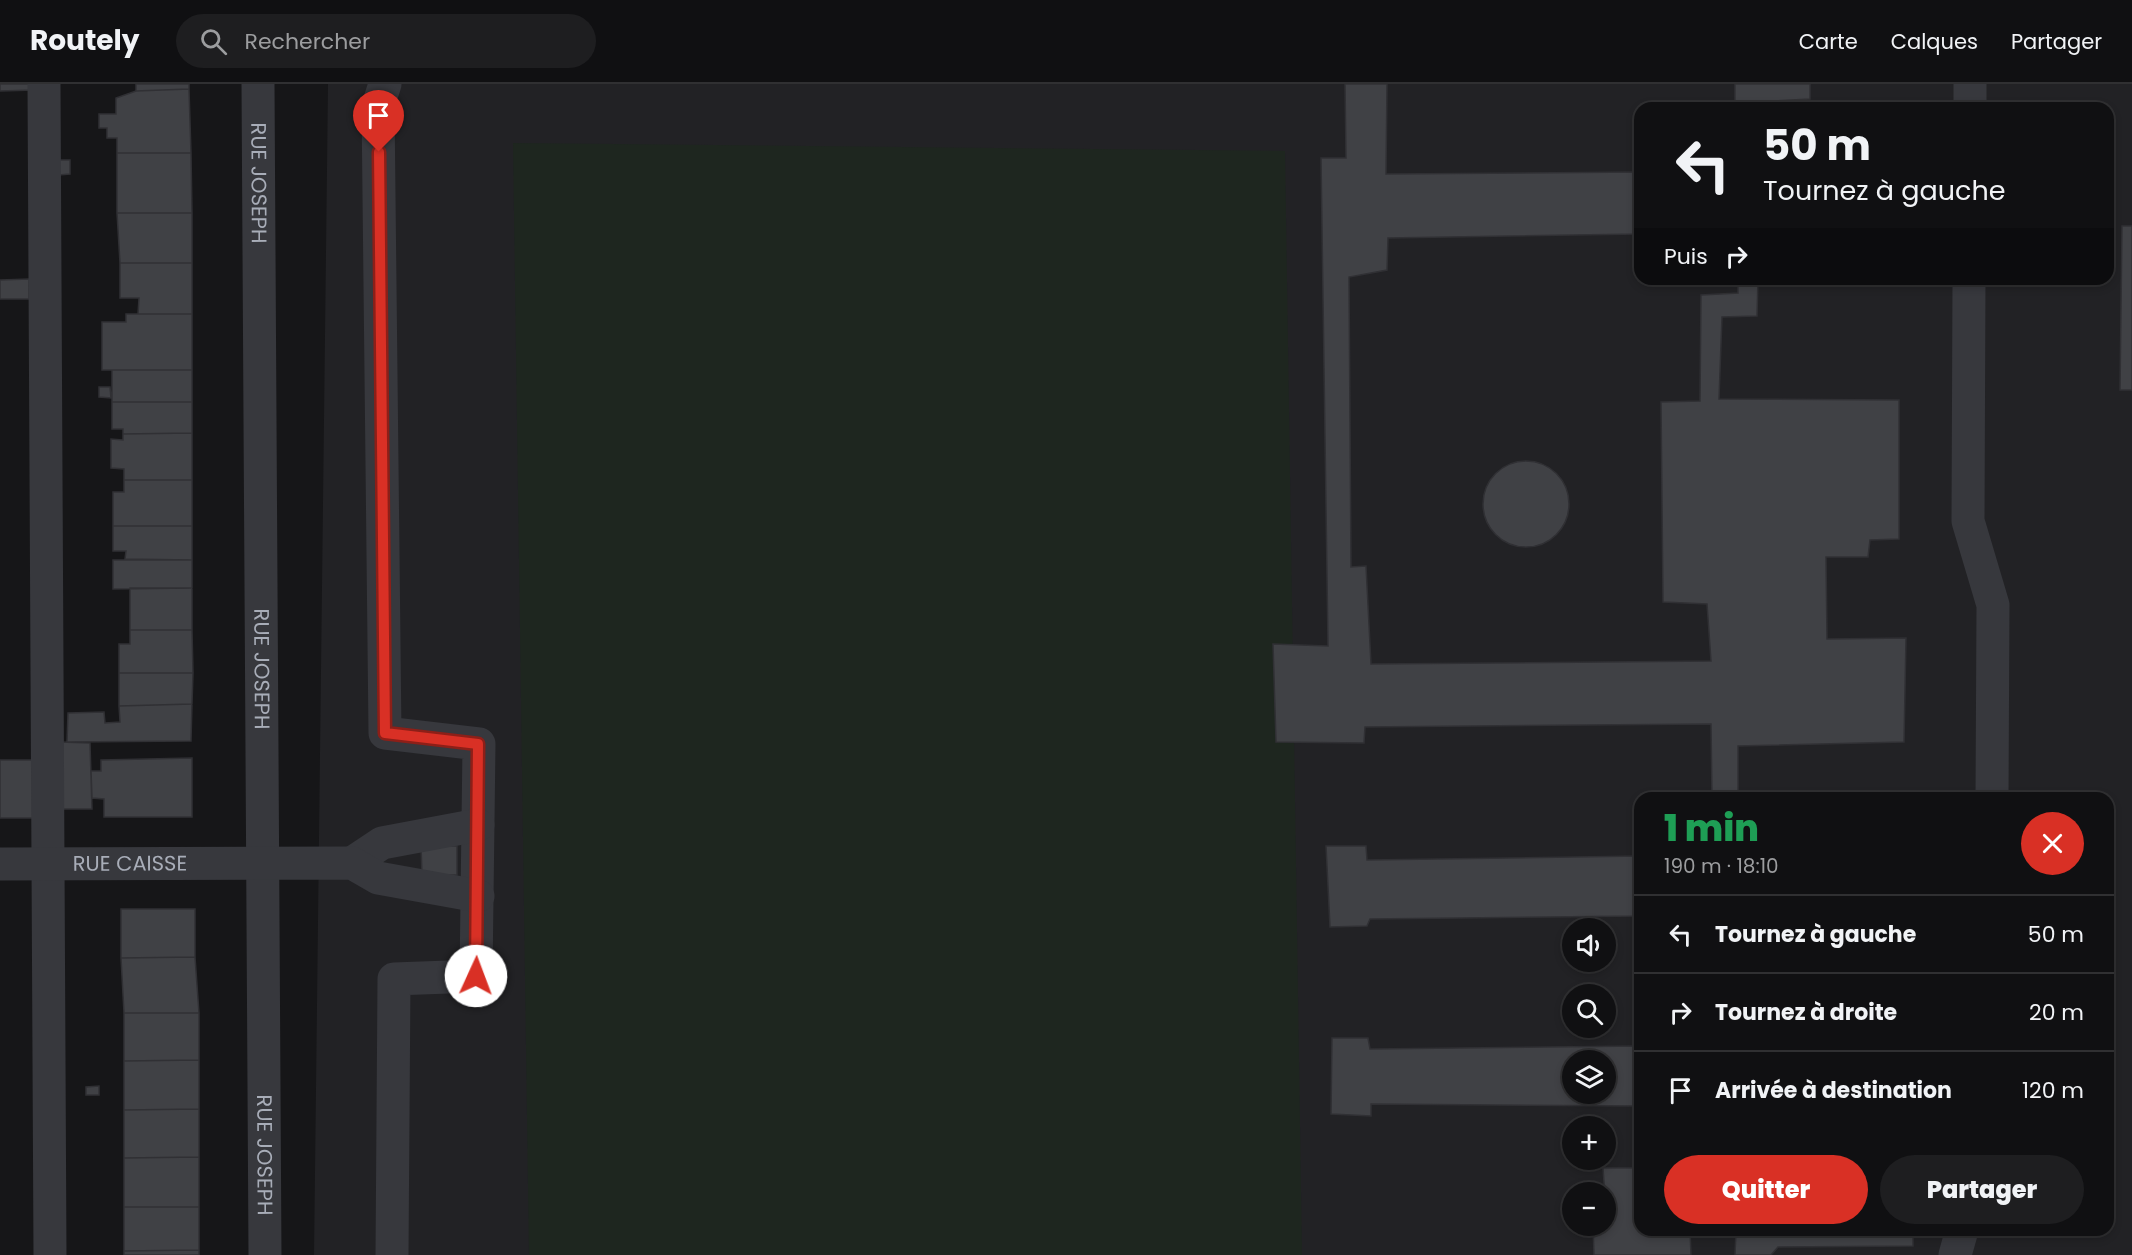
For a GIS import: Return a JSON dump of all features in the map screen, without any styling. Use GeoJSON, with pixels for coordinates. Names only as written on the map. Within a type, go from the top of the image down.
{"type":"FeatureCollection","features":[{"type":"Feature","properties":{"kind":"street"},"geometry":{"type":"LineString","coordinates":[[44,84],[50,1255]]}},
{"type":"Feature","properties":{"kind":"street","name":"RUE JOSEPH"},"geometry":{"type":"LineString","coordinates":[[258,84],[265,1255]]}},
{"type":"Feature","properties":{"kind":"street"},"geometry":{"type":"LineString","coordinates":[[385,84],[378,106],[385,733],[478,744],[476,976],[394,979],[392,1255]]}},
{"type":"Feature","properties":{"kind":"street"},"geometry":{"type":"LineString","coordinates":[[1970,84],[1970,102]]}},
{"type":"Feature","properties":{"kind":"street"},"geometry":{"type":"LineString","coordinates":[[1969,285],[1968,521],[1993,605],[1992,792]]}},
{"type":"Feature","properties":{"kind":"street"},"geometry":{"type":"LineString","coordinates":[[478,825],[382,843],[352,863],[378,878],[478,896]]}},
{"type":"Feature","properties":{"kind":"street","name":"RUE CAISSE"},"geometry":{"type":"LineString","coordinates":[[0,864],[352,863]]}},
{"type":"Feature","properties":{"kind":"street"},"geometry":{"type":"LineString","coordinates":[[1955,1255],[1960,1236]]}},
{"type":"Feature","properties":{"kind":"shaded area"},"geometry":{"type":"Polygon","coordinates":[[[328,84],[2132,84],[2132,1255],[314,1255],[328,84]]]}},
{"type":"Feature","properties":{"kind":"shaded area"},"geometry":{"type":"Polygon","coordinates":[[[513,143],[1285,151],[1302,1255],[529,1255],[513,143]]]}},
{"type":"Feature","properties":{"kind":"building"},"geometry":{"type":"Polygon","coordinates":[[[0,84],[34,84],[34,90],[0,91],[0,84]]]}},
{"type":"Feature","properties":{"kind":"building"},"geometry":{"type":"Polygon","coordinates":[[[136,84],[189,84],[189,89],[136,91],[136,84]]]}},
{"type":"Feature","properties":{"kind":"building"},"geometry":{"type":"Polygon","coordinates":[[[1345,84],[1387,84],[1386,174],[1634,172],[1634,234],[1388,238],[1387,270],[1349,277],[1351,567],[1366,566],[1371,664],[1711,661],[1707,604],[1663,602],[1661,402],[1700,401],[1701,295],[1738,293],[1738,285],[1758,285],[1757,316],[1722,317],[1719,399],[1899,400],[1899,539],[1870,540],[1868,557],[1826,557],[1827,639],[1906,638],[1904,742],[1738,746],[1738,792],[1712,792],[1711,724],[1365,727],[1364,743],[1276,742],[1273,644],[1328,646],[1321,158],[1346,158],[1345,84]]]}},
{"type":"Feature","properties":{"kind":"building"},"geometry":{"type":"Polygon","coordinates":[[[1735,84],[1810,84],[1810,99],[1735,102],[1735,84]]]}},
{"type":"Feature","properties":{"kind":"building"},"geometry":{"type":"Polygon","coordinates":[[[189,89],[191,153],[117,153],[117,138],[107,138],[107,128],[99,128],[99,114],[116,114],[116,98],[136,91],[189,89]]]}},
{"type":"Feature","properties":{"kind":"building"},"geometry":{"type":"Polygon","coordinates":[[[117,153],[191,153],[192,213],[117,213],[117,153]]]}},
{"type":"Feature","properties":{"kind":"building"},"geometry":{"type":"Polygon","coordinates":[[[59,160],[70,160],[70,174],[59,175],[59,160]]]}},
{"type":"Feature","properties":{"kind":"building"},"geometry":{"type":"Polygon","coordinates":[[[117,213],[192,213],[192,263],[120,263],[117,213]]]}},
{"type":"Feature","properties":{"kind":"building"},"geometry":{"type":"Polygon","coordinates":[[[2122,226],[2132,226],[2132,390],[2120,390],[2122,226]]]}},
{"type":"Feature","properties":{"kind":"building"},"geometry":{"type":"Polygon","coordinates":[[[120,263],[192,263],[192,314],[138,314],[139,298],[120,298],[120,263]]]}},
{"type":"Feature","properties":{"kind":"building"},"geometry":{"type":"Polygon","coordinates":[[[29,279],[29,299],[0,299],[0,280],[29,279]]]}},
{"type":"Feature","properties":{"kind":"building"},"geometry":{"type":"Polygon","coordinates":[[[126,314],[192,314],[192,370],[102,370],[102,322],[126,322],[126,314]]]}},
{"type":"Feature","properties":{"kind":"building"},"geometry":{"type":"Polygon","coordinates":[[[112,370],[192,370],[192,402],[112,402],[112,370]]]}},
{"type":"Feature","properties":{"kind":"building"},"geometry":{"type":"Polygon","coordinates":[[[99,387],[110,387],[111,398],[99,397],[99,387]]]}},
{"type":"Feature","properties":{"kind":"building"},"geometry":{"type":"Polygon","coordinates":[[[112,402],[192,402],[192,433],[123,434],[123,429],[112,429],[112,402]]]}},
{"type":"Feature","properties":{"kind":"building"},"geometry":{"type":"Polygon","coordinates":[[[192,433],[192,480],[124,480],[124,469],[111,468],[111,439],[123,440],[123,434],[192,433]]]}},
{"type":"Feature","properties":{"kind":"building"},"geometry":{"type":"Polygon","coordinates":[[[1526,461],[1543,464],[1562,480],[1566,487],[1569,504],[1566,521],[1550,540],[1543,544],[1526,547],[1509,544],[1490,528],[1486,521],[1483,504],[1486,487],[1502,468],[1509,464],[1526,461]]]}},
{"type":"Feature","properties":{"kind":"building"},"geometry":{"type":"Polygon","coordinates":[[[124,480],[192,480],[192,526],[113,526],[113,492],[124,492],[124,480]]]}},
{"type":"Feature","properties":{"kind":"building"},"geometry":{"type":"Polygon","coordinates":[[[113,526],[192,526],[192,560],[125,559],[126,551],[113,551],[113,526]]]}},
{"type":"Feature","properties":{"kind":"building"},"geometry":{"type":"Polygon","coordinates":[[[113,560],[192,560],[192,588],[113,589],[113,560]]]}},
{"type":"Feature","properties":{"kind":"building"},"geometry":{"type":"Polygon","coordinates":[[[130,588],[192,588],[192,630],[130,630],[130,588]]]}},
{"type":"Feature","properties":{"kind":"building"},"geometry":{"type":"Polygon","coordinates":[[[130,630],[192,630],[193,673],[119,673],[119,644],[130,644],[130,630]]]}},
{"type":"Feature","properties":{"kind":"building"},"geometry":{"type":"Polygon","coordinates":[[[119,673],[193,673],[192,704],[119,706],[119,673]]]}},
{"type":"Feature","properties":{"kind":"building"},"geometry":{"type":"Polygon","coordinates":[[[192,704],[191,741],[67,742],[68,713],[104,712],[105,723],[120,722],[119,706],[192,704]]]}},
{"type":"Feature","properties":{"kind":"building"},"geometry":{"type":"Polygon","coordinates":[[[60,742],[90,743],[92,809],[61,809],[60,742]]]}},
{"type":"Feature","properties":{"kind":"building"},"geometry":{"type":"Polygon","coordinates":[[[192,758],[192,817],[104,817],[104,799],[92,798],[91,771],[101,771],[101,760],[192,758]]]}},
{"type":"Feature","properties":{"kind":"building"},"geometry":{"type":"Polygon","coordinates":[[[0,760],[37,760],[37,818],[0,818],[0,760]]]}},
{"type":"Feature","properties":{"kind":"building"},"geometry":{"type":"Polygon","coordinates":[[[421,846],[457,846],[457,875],[422,875],[421,846]]]}},
{"type":"Feature","properties":{"kind":"building"},"geometry":{"type":"Polygon","coordinates":[[[1326,846],[1366,846],[1367,860],[1634,856],[1634,916],[1370,919],[1367,926],[1330,927],[1326,846]]]}},
{"type":"Feature","properties":{"kind":"building"},"geometry":{"type":"Polygon","coordinates":[[[121,909],[195,909],[195,957],[121,958],[121,909]]]}},
{"type":"Feature","properties":{"kind":"building"},"geometry":{"type":"Polygon","coordinates":[[[195,957],[199,1013],[124,1013],[121,958],[195,957]]]}},
{"type":"Feature","properties":{"kind":"building"},"geometry":{"type":"Polygon","coordinates":[[[124,1013],[199,1013],[199,1060],[124,1061],[124,1013]]]}},
{"type":"Feature","properties":{"kind":"building"},"geometry":{"type":"Polygon","coordinates":[[[1332,1038],[1368,1038],[1370,1049],[1634,1046],[1634,1106],[1371,1104],[1371,1116],[1331,1114],[1332,1038]]]}},
{"type":"Feature","properties":{"kind":"building"},"geometry":{"type":"Polygon","coordinates":[[[199,1060],[199,1109],[124,1110],[124,1061],[199,1060]]]}},
{"type":"Feature","properties":{"kind":"building"},"geometry":{"type":"Polygon","coordinates":[[[99,1086],[99,1095],[86,1095],[86,1087],[99,1086]]]}},
{"type":"Feature","properties":{"kind":"building"},"geometry":{"type":"Polygon","coordinates":[[[199,1109],[199,1157],[124,1158],[124,1110],[199,1109]]]}},
{"type":"Feature","properties":{"kind":"building"},"geometry":{"type":"Polygon","coordinates":[[[199,1157],[199,1207],[124,1207],[124,1158],[199,1157]]]}},
{"type":"Feature","properties":{"kind":"building"},"geometry":{"type":"Polygon","coordinates":[[[1634,1168],[1634,1236],[1690,1236],[1691,1255],[1594,1255],[1593,1236],[1616,1236],[1616,1182],[1604,1182],[1603,1170],[1634,1168]]]}},
{"type":"Feature","properties":{"kind":"building"},"geometry":{"type":"Polygon","coordinates":[[[124,1207],[199,1207],[199,1250],[124,1251],[124,1207]]]}},
{"type":"Feature","properties":{"kind":"building"},"geometry":{"type":"Polygon","coordinates":[[[1736,1236],[1913,1236],[1913,1246],[1778,1247],[1771,1255],[1735,1255],[1736,1236]]]}},
{"type":"Feature","properties":{"kind":"building"},"geometry":{"type":"Polygon","coordinates":[[[199,1250],[199,1255],[124,1255],[124,1251],[199,1250]]]}},
{"type":"Feature","properties":{"kind":"route"},"geometry":{"type":"LineString","coordinates":[[379,152],[385,733],[478,744],[476,976]]}}]}
